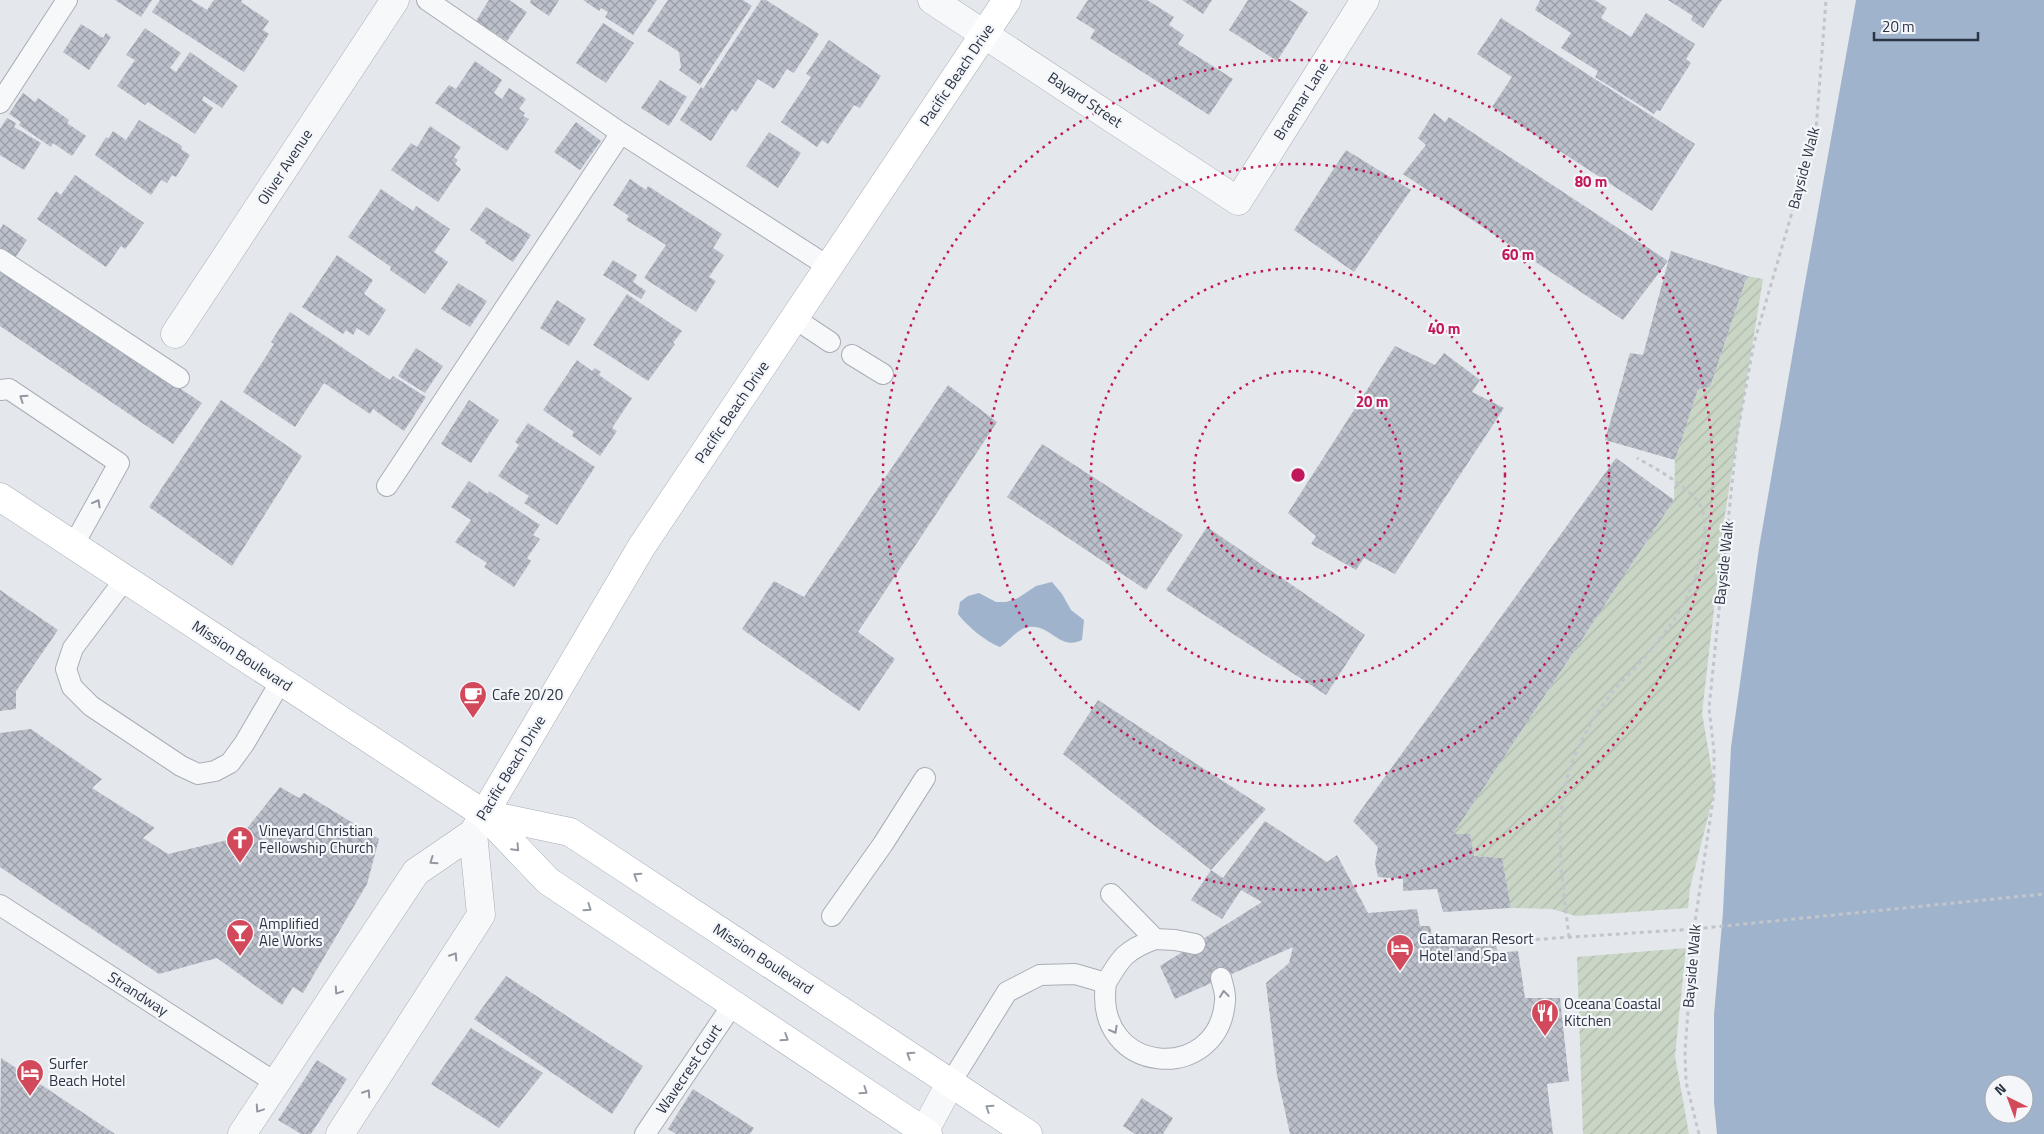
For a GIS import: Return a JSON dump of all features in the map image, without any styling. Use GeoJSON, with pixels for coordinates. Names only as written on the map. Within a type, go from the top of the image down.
{"type":"FeatureCollection","features":[{"type":"Feature","properties":{"kind":"main road","name":"Pacific Beach Drive"},"geometry":{"type":"LineString","coordinates":[[479,823],[642,546],[1007,0]]}},
{"type":"Feature","properties":{"kind":"main road","name":"Mission Boulevard"},"geometry":{"type":"LineString","coordinates":[[0,497],[281,681],[479,823],[548,881],[925,1133]]}},
{"type":"Feature","properties":{"kind":"main road","name":"Mission Boulevard"},"geometry":{"type":"LineString","coordinates":[[479,823],[570,832],[1028,1134]]}},
{"type":"Feature","properties":{"kind":"street","name":"Oliver Avenue"},"geometry":{"type":"LineString","coordinates":[[175,334],[395,0]]}},
{"type":"Feature","properties":{"kind":"street","name":"Bayard Street"},"geometry":{"type":"LineString","coordinates":[[932,0],[1238,201]]}},
{"type":"Feature","properties":{"kind":"street","name":"Braemar Lane"},"geometry":{"type":"LineString","coordinates":[[1238,201],[1365,0]]}},
{"type":"Feature","properties":{"kind":"street","name":"Pacific Beach Drive"},"geometry":{"type":"LineString","coordinates":[[242,1134],[416,872],[479,823]]}},
{"type":"Feature","properties":{"kind":"street","name":"Pacific Beach Drive"},"geometry":{"type":"LineString","coordinates":[[340,1134],[481,915],[479,823]]}},
{"type":"Feature","properties":{"kind":"street"},"geometry":{"type":"LineString","coordinates":[[925,1133],[951,1082]]}},
{"type":"Feature","properties":{"kind":"lane"},"geometry":{"type":"LineString","coordinates":[[0,104],[67,0]]}},
{"type":"Feature","properties":{"kind":"lane"},"geometry":{"type":"LineString","coordinates":[[427,0],[621,133],[828,267]]}},
{"type":"Feature","properties":{"kind":"lane"},"geometry":{"type":"LineString","coordinates":[[387,486],[621,133]]}},
{"type":"Feature","properties":{"kind":"lane"},"geometry":{"type":"LineString","coordinates":[[0,259],[179,378]]}},
{"type":"Feature","properties":{"kind":"lane"},"geometry":{"type":"LineString","coordinates":[[794,318],[830,342]]}},
{"type":"Feature","properties":{"kind":"lane"},"geometry":{"type":"LineString","coordinates":[[852,355],[883,374]]}},
{"type":"Feature","properties":{"kind":"lane"},"geometry":{"type":"LineString","coordinates":[[0,390],[9,389],[119,463],[73,546]]}},
{"type":"Feature","properties":{"kind":"lane"},"geometry":{"type":"LineString","coordinates":[[124,579],[73,648],[66,669],[72,687],[91,706],[180,766],[198,774],[215,772],[230,763],[244,744],[281,681]]}},
{"type":"Feature","properties":{"kind":"lane"},"geometry":{"type":"LineString","coordinates":[[832,916],[883,844],[925,778]]}},
{"type":"Feature","properties":{"kind":"lane"},"geometry":{"type":"LineString","coordinates":[[1111,894],[1155,939]]}},
{"type":"Feature","properties":{"kind":"lane","name":"Strandway"},"geometry":{"type":"LineString","coordinates":[[0,905],[276,1083]]}},
{"type":"Feature","properties":{"kind":"lane"},"geometry":{"type":"LineString","coordinates":[[1195,944],[1155,939],[1136,946],[1120,959],[1106,983],[1104,996],[1107,1018],[1117,1037],[1132,1051],[1153,1059],[1174,1059],[1194,1052],[1211,1039],[1222,1020],[1225,1000],[1221,978]]}},
{"type":"Feature","properties":{"kind":"lane"},"geometry":{"type":"LineString","coordinates":[[951,1082],[1007,992],[1040,975],[1075,974],[1106,983]]}},
{"type":"Feature","properties":{"kind":"lane","name":"Wavecrest Court"},"geometry":{"type":"LineString","coordinates":[[645,1134],[733,1004]]}},
{"type":"Feature","properties":{"kind":"path","name":"Bayside Walk"},"geometry":{"type":"LineString","coordinates":[[1699,1134],[1686,1082],[1685,1051],[1694,929],[1714,793],[1714,751],[1709,708],[1737,435],[1754,343],[1816,130],[1826,0]]}},
{"type":"Feature","properties":{"kind":"path"},"geometry":{"type":"LineString","coordinates":[[1569,938],[1562,877],[1562,814],[1566,781],[1574,758],[1598,711],[1661,638],[1690,594],[1701,558],[1706,530],[1701,508],[1681,485],[1637,458]]}},
{"type":"Feature","properties":{"kind":"path"},"geometry":{"type":"LineString","coordinates":[[1512,941],[1694,929],[2044,894]]}},
{"type":"Feature","properties":{"kind":"green space"},"geometry":{"type":"Polygon","coordinates":[[[1747,276],[1763,279],[1725,514],[1702,713],[1715,789],[1690,888],[1688,908],[1576,916],[1552,909],[1511,908],[1502,858],[1474,856],[1470,834],[1453,834],[1674,500],[1675,460],[1698,389],[1710,387],[1747,276]]]}},
{"type":"Feature","properties":{"kind":"green space"},"geometry":{"type":"Polygon","coordinates":[[[1686,948],[1675,1056],[1689,1134],[1583,1134],[1577,957],[1686,948]]]}},
{"type":"Feature","properties":{"kind":"water"},"geometry":{"type":"Polygon","coordinates":[[[1856,0],[2044,0],[2044,1134],[1717,1134],[1714,1102],[1714,1015],[1723,912],[1731,747],[1759,548],[1856,0]]]}},
{"type":"Feature","properties":{"kind":"water"},"geometry":{"type":"Polygon","coordinates":[[[1052,582],[1062,594],[1071,610],[1084,620],[1082,640],[1067,642],[1043,629],[1029,627],[1017,632],[1000,647],[977,633],[958,614],[960,602],[968,596],[979,593],[996,602],[1006,602],[1018,598],[1036,586],[1052,582]]]}},
{"type":"Feature","properties":{"kind":"building"},"geometry":{"type":"Polygon","coordinates":[[[115,0],[152,0],[141,17],[115,0]]]}},
{"type":"Feature","properties":{"kind":"building"},"geometry":{"type":"Polygon","coordinates":[[[160,0],[191,0],[207,10],[214,0],[242,0],[241,2],[269,21],[263,30],[269,34],[244,72],[152,12],[160,0]]]}},
{"type":"Feature","properties":{"kind":"building"},"geometry":{"type":"Polygon","coordinates":[[[489,0],[509,0],[527,12],[507,41],[476,21],[489,0]]]}},
{"type":"Feature","properties":{"kind":"building"},"geometry":{"type":"Polygon","coordinates":[[[531,0],[559,0],[549,16],[530,3],[531,0]]]}},
{"type":"Feature","properties":{"kind":"building"},"geometry":{"type":"Polygon","coordinates":[[[583,0],[657,0],[633,35],[605,17],[608,12],[601,8],[599,11],[583,0]]]}},
{"type":"Feature","properties":{"kind":"building"},"geometry":{"type":"Polygon","coordinates":[[[668,0],[743,0],[752,6],[700,85],[679,70],[681,67],[679,52],[647,31],[668,0]]]}},
{"type":"Feature","properties":{"kind":"building"},"geometry":{"type":"Polygon","coordinates":[[[761,0],[766,0],[819,34],[794,73],[787,69],[774,89],[758,79],[736,112],[732,109],[711,141],[680,120],[701,87],[703,89],[761,0]]]}},
{"type":"Feature","properties":{"kind":"building"},"geometry":{"type":"Polygon","coordinates":[[[1088,0],[1147,0],[1174,17],[1169,25],[1184,35],[1178,44],[1233,79],[1209,115],[1090,38],[1095,30],[1076,18],[1088,0]]]}},
{"type":"Feature","properties":{"kind":"building"},"geometry":{"type":"Polygon","coordinates":[[[1182,0],[1212,0],[1203,14],[1182,0]]]}},
{"type":"Feature","properties":{"kind":"building"},"geometry":{"type":"Polygon","coordinates":[[[1248,0],[1289,0],[1308,12],[1277,61],[1229,30],[1248,0]]]}},
{"type":"Feature","properties":{"kind":"building"},"geometry":{"type":"Polygon","coordinates":[[[1540,0],[1595,0],[1607,8],[1601,18],[1631,37],[1646,13],[1695,44],[1686,59],[1691,63],[1660,111],[1657,110],[1654,114],[1595,77],[1598,71],[1561,48],[1571,33],[1535,10],[1540,0]]]}},
{"type":"Feature","properties":{"kind":"building"},"geometry":{"type":"Polygon","coordinates":[[[1668,0],[1722,0],[1703,28],[1691,20],[1693,16],[1668,0]]]}},
{"type":"Feature","properties":{"kind":"building"},"geometry":{"type":"Polygon","coordinates":[[[1501,18],[1695,144],[1652,211],[1492,107],[1512,77],[1477,54],[1501,18]]]}},
{"type":"Feature","properties":{"kind":"building"},"geometry":{"type":"Polygon","coordinates":[[[603,23],[634,43],[606,83],[576,63],[603,23]]]}},
{"type":"Feature","properties":{"kind":"building"},"geometry":{"type":"Polygon","coordinates":[[[81,24],[103,38],[106,33],[111,37],[89,70],[63,52],[81,24]]]}},
{"type":"Feature","properties":{"kind":"building"},"geometry":{"type":"Polygon","coordinates":[[[145,28],[181,53],[170,68],[176,72],[190,52],[238,86],[222,108],[204,96],[202,100],[213,108],[195,134],[148,102],[145,105],[117,86],[135,60],[126,55],[145,28]]]}},
{"type":"Feature","properties":{"kind":"building"},"geometry":{"type":"Polygon","coordinates":[[[829,40],[881,76],[860,108],[854,105],[828,144],[822,140],[817,147],[781,122],[811,77],[806,74],[829,40]]]}},
{"type":"Feature","properties":{"kind":"building"},"geometry":{"type":"Polygon","coordinates":[[[475,61],[502,80],[494,93],[502,99],[509,88],[526,99],[519,109],[525,113],[523,116],[529,119],[507,151],[435,103],[449,85],[456,89],[475,61]]]}},
{"type":"Feature","properties":{"kind":"building"},"geometry":{"type":"Polygon","coordinates":[[[660,80],[687,97],[669,126],[641,108],[660,80]]]}},
{"type":"Feature","properties":{"kind":"building"},"geometry":{"type":"Polygon","coordinates":[[[23,93],[35,102],[38,98],[69,120],[67,123],[86,136],[72,156],[53,143],[51,147],[19,125],[21,122],[9,114],[23,93]]]}},
{"type":"Feature","properties":{"kind":"building"},"geometry":{"type":"Polygon","coordinates":[[[1434,113],[1445,122],[1449,117],[1668,261],[1623,320],[1403,174],[1426,145],[1418,138],[1434,113]]]}},
{"type":"Feature","properties":{"kind":"building"},"geometry":{"type":"Polygon","coordinates":[[[7,118],[16,123],[14,127],[41,143],[24,170],[0,155],[0,129],[7,118]]]}},
{"type":"Feature","properties":{"kind":"building"},"geometry":{"type":"Polygon","coordinates":[[[139,120],[182,146],[181,149],[190,155],[176,177],[172,175],[167,183],[161,180],[151,195],[95,155],[106,137],[108,139],[113,131],[126,140],[139,120]]]}},
{"type":"Feature","properties":{"kind":"building"},"geometry":{"type":"Polygon","coordinates":[[[576,122],[601,141],[580,170],[554,152],[576,122]]]}},
{"type":"Feature","properties":{"kind":"building"},"geometry":{"type":"Polygon","coordinates":[[[430,126],[461,147],[454,157],[458,160],[455,164],[461,169],[438,202],[391,170],[411,143],[417,147],[430,126]]]}},
{"type":"Feature","properties":{"kind":"building"},"geometry":{"type":"Polygon","coordinates":[[[769,132],[801,153],[778,188],[746,166],[769,132]]]}},
{"type":"Feature","properties":{"kind":"building"},"geometry":{"type":"Polygon","coordinates":[[[1346,150],[1411,190],[1354,272],[1294,230],[1346,150]]]}},
{"type":"Feature","properties":{"kind":"building"},"geometry":{"type":"Polygon","coordinates":[[[75,175],[144,223],[125,249],[121,246],[106,267],[37,219],[56,191],[61,195],[75,175]]]}},
{"type":"Feature","properties":{"kind":"building"},"geometry":{"type":"Polygon","coordinates":[[[630,179],[646,190],[648,186],[722,234],[713,248],[724,255],[709,277],[716,281],[696,312],[644,278],[666,245],[626,220],[629,216],[613,205],[630,179]]]}},
{"type":"Feature","properties":{"kind":"building"},"geometry":{"type":"Polygon","coordinates":[[[381,189],[413,211],[416,206],[450,229],[434,252],[448,262],[425,294],[390,270],[391,267],[348,237],[381,189]]]}},
{"type":"Feature","properties":{"kind":"building"},"geometry":{"type":"Polygon","coordinates":[[[486,207],[531,235],[513,262],[470,230],[486,207]]]}},
{"type":"Feature","properties":{"kind":"building"},"geometry":{"type":"Polygon","coordinates":[[[3,224],[27,240],[15,258],[0,248],[0,230],[3,224]]]}},
{"type":"Feature","properties":{"kind":"building"},"geometry":{"type":"Polygon","coordinates":[[[1671,251],[1747,276],[1710,387],[1698,389],[1675,460],[1605,440],[1630,353],[1643,355],[1671,251]]]}},
{"type":"Feature","properties":{"kind":"building"},"geometry":{"type":"Polygon","coordinates":[[[337,255],[373,280],[364,294],[386,310],[369,336],[357,328],[353,335],[346,330],[343,334],[302,307],[337,255]]]}},
{"type":"Feature","properties":{"kind":"building"},"geometry":{"type":"Polygon","coordinates":[[[613,260],[637,275],[633,282],[646,291],[641,299],[603,275],[613,260]]]}},
{"type":"Feature","properties":{"kind":"building"},"geometry":{"type":"Polygon","coordinates":[[[0,269],[202,403],[173,444],[0,326],[0,269]]]}},
{"type":"Feature","properties":{"kind":"building"},"geometry":{"type":"Polygon","coordinates":[[[458,283],[487,301],[470,327],[441,309],[458,283]]]}},
{"type":"Feature","properties":{"kind":"building"},"geometry":{"type":"Polygon","coordinates":[[[627,294],[682,331],[673,343],[675,344],[648,381],[593,345],[627,294]]]}},
{"type":"Feature","properties":{"kind":"building"},"geometry":{"type":"Polygon","coordinates":[[[557,300],[586,319],[569,346],[540,328],[557,300]]]}},
{"type":"Feature","properties":{"kind":"building"},"geometry":{"type":"Polygon","coordinates":[[[290,312],[390,380],[393,376],[426,397],[404,431],[373,409],[370,414],[324,383],[295,427],[243,392],[274,344],[271,342],[290,312]]]}},
{"type":"Feature","properties":{"kind":"building"},"geometry":{"type":"Polygon","coordinates":[[[1395,346],[1435,365],[1444,353],[1480,380],[1472,392],[1504,408],[1395,574],[1364,558],[1356,570],[1311,544],[1316,536],[1288,513],[1395,346]]]}},
{"type":"Feature","properties":{"kind":"building"},"geometry":{"type":"Polygon","coordinates":[[[416,348],[443,366],[425,393],[398,376],[416,348]]]}},
{"type":"Feature","properties":{"kind":"building"},"geometry":{"type":"Polygon","coordinates":[[[577,360],[592,371],[595,368],[601,372],[599,375],[632,398],[612,428],[617,431],[600,456],[572,436],[574,432],[543,410],[577,360]]]}},
{"type":"Feature","properties":{"kind":"building"},"geometry":{"type":"Polygon","coordinates":[[[948,385],[997,422],[858,632],[895,659],[859,711],[742,629],[774,581],[804,597],[948,385]]]}},
{"type":"Feature","properties":{"kind":"building"},"geometry":{"type":"Polygon","coordinates":[[[221,400],[302,456],[232,566],[149,507],[221,400]]]}},
{"type":"Feature","properties":{"kind":"building"},"geometry":{"type":"Polygon","coordinates":[[[469,400],[499,420],[471,463],[441,444],[469,400]]]}},
{"type":"Feature","properties":{"kind":"building"},"geometry":{"type":"Polygon","coordinates":[[[528,423],[595,467],[557,525],[524,503],[529,496],[498,476],[519,445],[515,442],[528,423]]]}},
{"type":"Feature","properties":{"kind":"building"},"geometry":{"type":"Polygon","coordinates":[[[1042,444],[1183,535],[1146,590],[1007,497],[1042,444]]]}},
{"type":"Feature","properties":{"kind":"building"},"geometry":{"type":"Polygon","coordinates":[[[1616,458],[1674,500],[1453,834],[1470,834],[1474,856],[1502,858],[1511,908],[1443,912],[1437,889],[1403,891],[1403,879],[1378,877],[1375,863],[1378,847],[1353,821],[1616,458]]]}},
{"type":"Feature","properties":{"kind":"building"},"geometry":{"type":"Polygon","coordinates":[[[469,481],[488,494],[489,491],[540,525],[533,535],[540,539],[527,558],[531,561],[514,587],[484,567],[487,563],[455,542],[471,520],[451,507],[469,481]]]}},
{"type":"Feature","properties":{"kind":"building"},"geometry":{"type":"Polygon","coordinates":[[[1207,527],[1365,635],[1326,695],[1166,590],[1207,527]]]}},
{"type":"Feature","properties":{"kind":"building"},"geometry":{"type":"Polygon","coordinates":[[[0,590],[58,630],[16,691],[16,709],[0,711],[0,590]]]}},
{"type":"Feature","properties":{"kind":"building"},"geometry":{"type":"Polygon","coordinates":[[[1098,700],[1266,809],[1211,870],[1063,754],[1098,700]]]}},
{"type":"Feature","properties":{"kind":"building"},"geometry":{"type":"Polygon","coordinates":[[[31,729],[102,779],[92,788],[155,828],[143,838],[168,854],[240,837],[280,787],[299,798],[304,793],[379,839],[367,884],[303,993],[293,987],[282,1005],[217,958],[159,974],[0,867],[0,733],[31,729]]]}},
{"type":"Feature","properties":{"kind":"building","name":"Catamaran Resort Hotel and Spa"},"geometry":{"type":"Polygon","coordinates":[[[1265,821],[1327,862],[1337,855],[1368,913],[1417,909],[1420,926],[1430,926],[1432,936],[1443,936],[1442,943],[1495,942],[1498,953],[1518,951],[1525,998],[1560,998],[1569,1081],[1547,1084],[1553,1134],[1290,1134],[1277,1075],[1266,983],[1289,963],[1293,947],[1175,999],[1160,966],[1262,902],[1241,890],[1222,919],[1191,900],[1211,870],[1223,878],[1265,821]]]}},
{"type":"Feature","properties":{"kind":"building"},"geometry":{"type":"Polygon","coordinates":[[[506,976],[643,1066],[612,1114],[474,1019],[506,976]]]}},
{"type":"Feature","properties":{"kind":"building"},"geometry":{"type":"Polygon","coordinates":[[[471,1028],[543,1073],[499,1128],[431,1084],[471,1028]]]}},
{"type":"Feature","properties":{"kind":"building","name":"Surfer Beach Hotel"},"geometry":{"type":"Polygon","coordinates":[[[1,1058],[115,1134],[0,1134],[1,1058]]]}},
{"type":"Feature","properties":{"kind":"building"},"geometry":{"type":"Polygon","coordinates":[[[317,1060],[347,1079],[311,1134],[301,1134],[278,1120],[317,1060]]]}},
{"type":"Feature","properties":{"kind":"building"},"geometry":{"type":"Polygon","coordinates":[[[693,1089],[754,1128],[750,1134],[676,1134],[668,1129],[693,1089]]]}},
{"type":"Feature","properties":{"kind":"building"},"geometry":{"type":"Polygon","coordinates":[[[1142,1098],[1173,1118],[1163,1134],[1135,1134],[1123,1126],[1142,1098]]]}},
{"type":"Feature","properties":{"kind":"place","name":"Cafe 20/20"},"geometry":{"type":"Point","coordinates":[473,719]}},
{"type":"Feature","properties":{"kind":"place","name":"Vineyard Christian Fellowship Church"},"geometry":{"type":"Point","coordinates":[240,864]}},
{"type":"Feature","properties":{"kind":"place","name":"Amplified Ale Works"},"geometry":{"type":"Point","coordinates":[240,957]}},
{"type":"Feature","properties":{"kind":"place","name":"Catamaran Resort Hotel and Spa"},"geometry":{"type":"Point","coordinates":[1400,972]}},
{"type":"Feature","properties":{"kind":"place","name":"Oceana Coastal Kitchen"},"geometry":{"type":"Point","coordinates":[1545,1037]}},
{"type":"Feature","properties":{"kind":"place","name":"Surfer Beach Hotel"},"geometry":{"type":"Point","coordinates":[30,1097]}}]}
